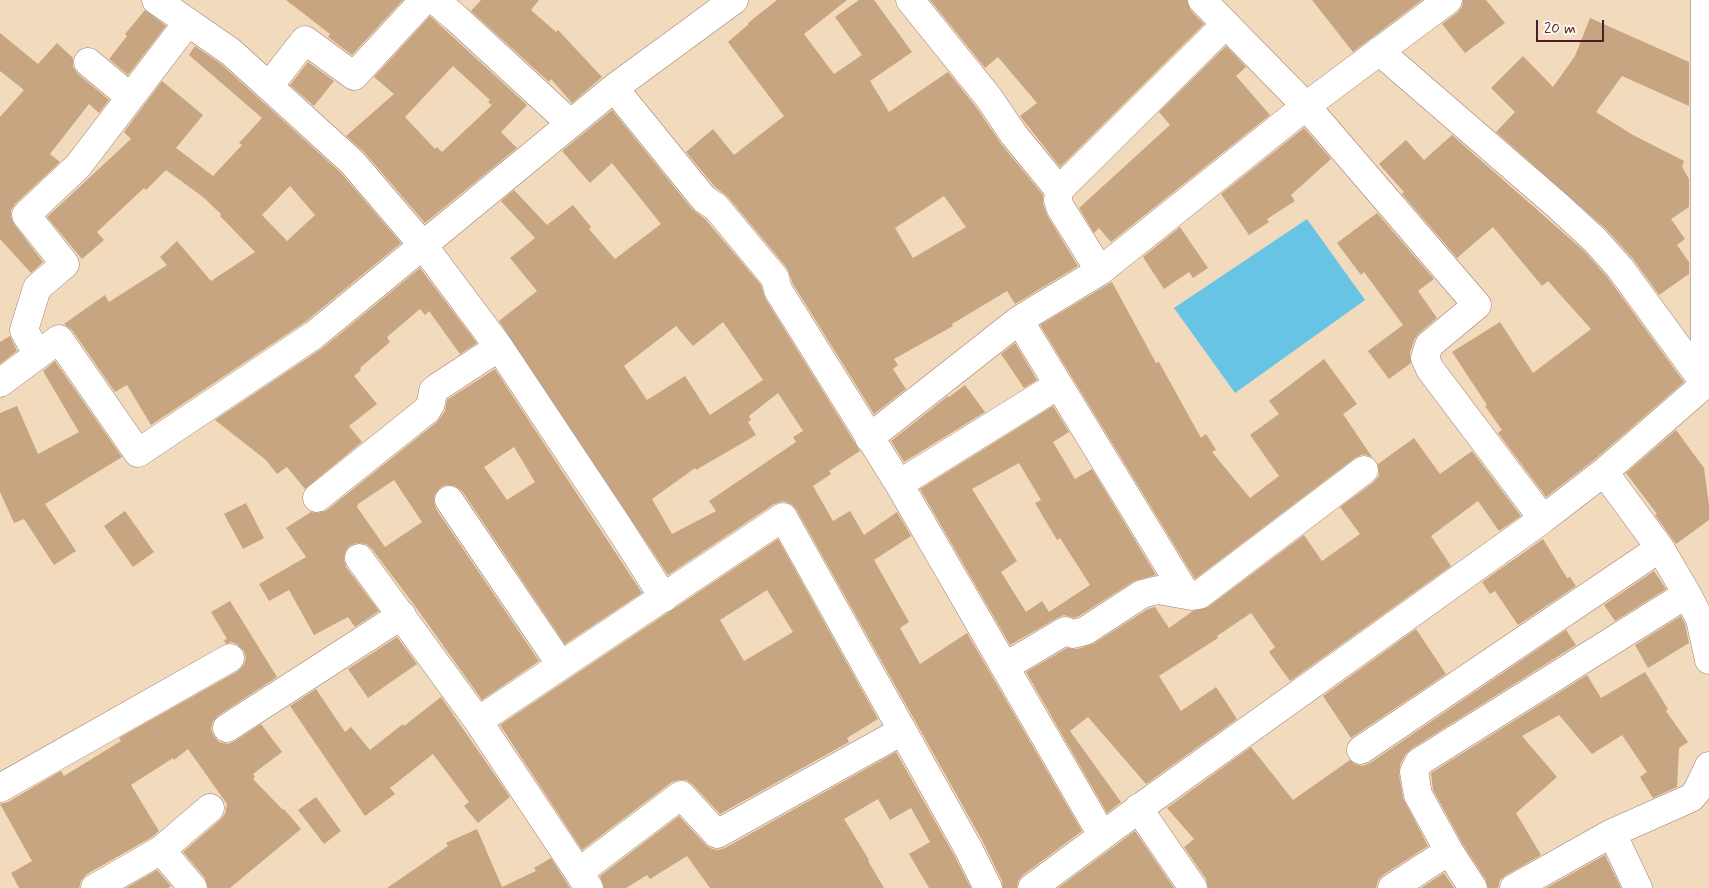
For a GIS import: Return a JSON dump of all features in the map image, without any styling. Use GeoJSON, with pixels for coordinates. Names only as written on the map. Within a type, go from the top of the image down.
{"type":"FeatureCollection","features":[{"type":"Feature","properties":{"kind":"street"},"geometry":{"type":"LineString","coordinates":[[156,0],[231,52],[352,162],[422,244],[498,347],[664,598]]}},
{"type":"Feature","properties":{"kind":"street"},"geometry":{"type":"LineString","coordinates":[[269,86],[305,40],[354,76],[424,0]]}},
{"type":"Feature","properties":{"kind":"street"},"geometry":{"type":"LineString","coordinates":[[435,0],[570,123]]}},
{"type":"Feature","properties":{"kind":"street"},"geometry":{"type":"LineString","coordinates":[[910,0],[989,98],[1014,135],[1059,190]]}},
{"type":"Feature","properties":{"kind":"street"},"geometry":{"type":"LineString","coordinates":[[1202,0],[1306,106],[1477,305],[1429,345],[1425,358],[1430,369],[1543,519]]}},
{"type":"Feature","properties":{"kind":"street"},"geometry":{"type":"LineString","coordinates":[[869,438],[1019,320],[1100,271],[1306,106],[1448,0]]}},
{"type":"Feature","properties":{"kind":"street"},"geometry":{"type":"LineString","coordinates":[[1042,885],[1138,808],[1543,519],[1604,472],[1705,384],[1707,149],[1705,0]]}},
{"type":"Feature","properties":{"kind":"street"},"geometry":{"type":"LineString","coordinates":[[0,383],[59,339],[138,453],[314,334],[570,123],[723,3]]}},
{"type":"Feature","properties":{"kind":"street"},"geometry":{"type":"LineString","coordinates":[[37,354],[24,330],[34,296],[37,288],[65,264],[26,215],[78,166],[188,22]]}},
{"type":"Feature","properties":{"kind":"street"},"geometry":{"type":"LineString","coordinates":[[1100,271],[1060,207],[1058,200],[1059,190],[1226,24]]}},
{"type":"Feature","properties":{"kind":"street"},"geometry":{"type":"LineString","coordinates":[[1380,51],[1595,240],[1620,268],[1705,384]]}},
{"type":"Feature","properties":{"kind":"street"},"geometry":{"type":"LineString","coordinates":[[88,62],[130,97]]}},
{"type":"Feature","properties":{"kind":"street"},"geometry":{"type":"LineString","coordinates":[[614,88],[704,199],[716,207],[775,278],[778,290],[899,484],[1006,666],[1102,835]]}},
{"type":"Feature","properties":{"kind":"street"},"geometry":{"type":"LineString","coordinates":[[1019,320],[1186,594]]}},
{"type":"Feature","properties":{"kind":"street"},"geometry":{"type":"LineString","coordinates":[[317,498],[427,410],[431,403],[433,391],[498,347]]}},
{"type":"Feature","properties":{"kind":"street"},"geometry":{"type":"LineString","coordinates":[[899,484],[1058,385]]}},
{"type":"Feature","properties":{"kind":"street"},"geometry":{"type":"LineString","coordinates":[[1006,666],[1065,631],[1073,634],[1085,631],[1142,594],[1158,590],[1192,596],[1199,595],[1364,470]]}},
{"type":"Feature","properties":{"kind":"street"},"geometry":{"type":"LineString","coordinates":[[1604,472],[1660,548],[1687,594],[1700,618],[1709,660]]}},
{"type":"Feature","properties":{"kind":"street"},"geometry":{"type":"LineString","coordinates":[[449,500],[561,665]]}},
{"type":"Feature","properties":{"kind":"street"},"geometry":{"type":"LineString","coordinates":[[478,721],[783,517],[968,848],[988,888]]}},
{"type":"Feature","properties":{"kind":"street"},"geometry":{"type":"LineString","coordinates":[[1361,750],[1660,548]]}},
{"type":"Feature","properties":{"kind":"street"},"geometry":{"type":"LineString","coordinates":[[359,558],[478,721],[584,880],[681,795],[717,834],[902,731]]}},
{"type":"Feature","properties":{"kind":"street"},"geometry":{"type":"LineString","coordinates":[[1473,888],[1418,795],[1414,772],[1419,762],[1687,594]]}},
{"type":"Feature","properties":{"kind":"street"},"geometry":{"type":"LineString","coordinates":[[227,728],[402,615]]}},
{"type":"Feature","properties":{"kind":"street"},"geometry":{"type":"LineString","coordinates":[[0,788],[230,658]]}},
{"type":"Feature","properties":{"kind":"street"},"geometry":{"type":"LineString","coordinates":[[1514,888],[1612,833],[1691,798],[1697,791],[1709,766]]}},
{"type":"Feature","properties":{"kind":"street"},"geometry":{"type":"LineString","coordinates":[[95,888],[162,850],[210,808]]}},
{"type":"Feature","properties":{"kind":"street"},"geometry":{"type":"LineString","coordinates":[[1138,808],[1193,888]]}},
{"type":"Feature","properties":{"kind":"street"},"geometry":{"type":"LineString","coordinates":[[1612,833],[1638,888]]}},
{"type":"Feature","properties":{"kind":"street"},"geometry":{"type":"LineString","coordinates":[[162,850],[193,888]]}},
{"type":"Feature","properties":{"kind":"street"},"geometry":{"type":"LineString","coordinates":[[1392,888],[1450,851]]}},
{"type":"Feature","properties":{"kind":"water"},"geometry":{"type":"Polygon","coordinates":[[[1307,219],[1365,300],[1235,393],[1174,308],[1307,219]]]}},
{"type":"Feature","properties":{"kind":"building"},"geometry":{"type":"Polygon","coordinates":[[[286,0],[403,0],[352,55],[328,37],[330,34],[286,0]]]}},
{"type":"Feature","properties":{"kind":"building"},"geometry":{"type":"Polygon","coordinates":[[[481,0],[539,0],[531,10],[556,32],[558,30],[602,77],[572,103],[551,79],[549,82],[471,11],[481,0]]]}},
{"type":"Feature","properties":{"kind":"building"},"geometry":{"type":"Polygon","coordinates":[[[777,0],[847,0],[804,34],[834,74],[862,55],[835,17],[859,0],[874,0],[912,52],[870,81],[889,112],[948,72],[976,107],[1002,145],[1043,195],[1043,204],[1047,215],[1078,266],[1015,304],[1007,291],[952,324],[953,326],[894,359],[898,365],[893,369],[906,389],[874,414],[793,284],[787,268],[728,197],[715,187],[686,152],[713,129],[734,155],[784,116],[728,42],[777,0]],[[944,196],[895,228],[913,258],[966,227],[944,196]]]}},
{"type":"Feature","properties":{"kind":"building"},"geometry":{"type":"Polygon","coordinates":[[[930,0],[1187,0],[1191,11],[1204,24],[1060,167],[1020,116],[1037,103],[998,57],[985,68],[930,0]]]}},
{"type":"Feature","properties":{"kind":"building"},"geometry":{"type":"Polygon","coordinates":[[[1312,0],[1422,0],[1353,52],[1312,0]]]}},
{"type":"Feature","properties":{"kind":"building"},"geometry":{"type":"Polygon","coordinates":[[[1463,0],[1486,0],[1505,23],[1465,53],[1442,24],[1458,12],[1462,7],[1463,0]]]}},
{"type":"Feature","properties":{"kind":"building"},"geometry":{"type":"Polygon","coordinates":[[[145,10],[166,26],[128,75],[109,59],[127,36],[125,34],[145,10]]]}},
{"type":"Feature","properties":{"kind":"building"},"geometry":{"type":"Polygon","coordinates":[[[430,16],[527,105],[501,132],[517,148],[425,223],[364,152],[346,136],[394,94],[374,77],[430,16]],[[453,66],[405,117],[435,149],[437,147],[442,152],[492,105],[488,102],[490,100],[453,66]]]}},
{"type":"Feature","properties":{"kind":"building"},"geometry":{"type":"Polygon","coordinates":[[[1590,18],[1689,62],[1689,106],[1622,76],[1596,112],[1633,135],[1684,161],[1682,167],[1689,179],[1689,207],[1671,219],[1685,239],[1677,245],[1689,262],[1689,274],[1659,295],[1633,259],[1606,229],[1496,132],[1515,112],[1491,88],[1523,56],[1553,87],[1575,56],[1590,18]]]}},
{"type":"Feature","properties":{"kind":"building"},"geometry":{"type":"Polygon","coordinates":[[[0,33],[38,64],[57,43],[73,58],[73,67],[78,74],[109,100],[99,113],[89,104],[50,154],[60,162],[11,210],[14,224],[43,262],[31,273],[0,239],[0,117],[24,90],[0,71],[0,33]]]}},
{"type":"Feature","properties":{"kind":"building"},"geometry":{"type":"Polygon","coordinates":[[[195,46],[221,64],[341,173],[401,243],[305,322],[151,425],[127,385],[115,392],[72,330],[64,324],[105,295],[109,302],[167,265],[160,257],[177,241],[211,281],[255,252],[203,197],[166,170],[146,190],[144,188],[97,232],[104,240],[82,259],[47,217],[131,139],[124,132],[162,81],[203,115],[176,148],[213,176],[242,145],[239,143],[262,118],[189,55],[195,46]],[[290,186],[262,215],[287,241],[315,215],[290,186]]]}},
{"type":"Feature","properties":{"kind":"building"},"geometry":{"type":"Polygon","coordinates":[[[1226,46],[1246,67],[1236,76],[1270,115],[1111,242],[1099,228],[1094,233],[1079,208],[1170,125],[1159,112],[1226,46]]]}},
{"type":"Feature","properties":{"kind":"building"},"geometry":{"type":"Polygon","coordinates":[[[308,62],[334,81],[314,106],[290,85],[308,62]]]}},
{"type":"Feature","properties":{"kind":"building"},"geometry":{"type":"Polygon","coordinates":[[[612,110],[692,209],[705,219],[761,285],[765,298],[860,451],[829,471],[831,474],[813,486],[833,521],[850,511],[864,535],[897,512],[911,536],[874,560],[909,622],[900,628],[920,664],[967,633],[1082,831],[1023,875],[1018,881],[1017,888],[1003,888],[1002,881],[982,840],[796,509],[791,504],[783,501],[774,504],[668,575],[499,321],[537,291],[510,258],[535,238],[501,201],[514,190],[547,225],[573,205],[591,227],[589,229],[615,259],[661,224],[612,163],[590,183],[562,151],[612,110]],[[723,322],[693,346],[676,326],[624,366],[647,400],[685,376],[710,415],[763,380],[723,322]],[[778,393],[749,416],[751,420],[748,422],[756,435],[696,470],[695,468],[652,499],[672,534],[716,511],[709,501],[796,442],[793,437],[803,431],[778,393]]]}},
{"type":"Feature","properties":{"kind":"building"},"geometry":{"type":"Polygon","coordinates":[[[1304,128],[1331,159],[1291,195],[1295,201],[1267,219],[1269,222],[1249,235],[1221,194],[1304,128]]]}},
{"type":"Feature","properties":{"kind":"building"},"geometry":{"type":"Polygon","coordinates":[[[1452,135],[1584,251],[1608,278],[1684,382],[1594,460],[1546,497],[1498,433],[1502,430],[1452,352],[1500,322],[1533,373],[1591,329],[1548,281],[1542,286],[1493,227],[1457,258],[1379,164],[1406,140],[1424,160],[1452,135]]]}},
{"type":"Feature","properties":{"kind":"building"},"geometry":{"type":"Polygon","coordinates":[[[1377,213],[1434,279],[1418,291],[1437,318],[1419,333],[1414,340],[1410,353],[1411,363],[1389,379],[1368,351],[1403,325],[1364,272],[1361,275],[1337,243],[1377,213]]]}},
{"type":"Feature","properties":{"kind":"building"},"geometry":{"type":"Polygon","coordinates":[[[1180,227],[1208,268],[1193,278],[1189,272],[1164,289],[1143,257],[1180,227]]]}},
{"type":"Feature","properties":{"kind":"building"},"geometry":{"type":"Polygon","coordinates":[[[420,268],[477,343],[460,354],[429,311],[425,315],[420,309],[387,337],[390,342],[360,368],[361,370],[354,376],[377,404],[349,426],[362,442],[305,489],[287,467],[277,474],[266,460],[215,420],[324,347],[420,268]]]}},
{"type":"Feature","properties":{"kind":"building"},"geometry":{"type":"Polygon","coordinates":[[[1112,282],[1156,363],[1159,362],[1201,438],[1206,434],[1216,450],[1212,452],[1250,498],[1279,476],[1250,435],[1279,414],[1269,401],[1324,359],[1357,404],[1343,414],[1372,457],[1363,454],[1355,458],[1195,579],[1040,325],[1112,282]]]}},
{"type":"Feature","properties":{"kind":"building"},"geometry":{"type":"Polygon","coordinates":[[[10,336],[17,351],[0,364],[0,342],[10,336]]]}},
{"type":"Feature","properties":{"kind":"building"},"geometry":{"type":"Polygon","coordinates":[[[1015,343],[1037,380],[1024,388],[1001,354],[1015,343]]]}},
{"type":"Feature","properties":{"kind":"building"},"geometry":{"type":"Polygon","coordinates":[[[55,361],[122,457],[45,504],[76,551],[54,565],[24,519],[14,523],[0,492],[0,413],[17,406],[38,454],[79,432],[43,371],[55,361]]]}},
{"type":"Feature","properties":{"kind":"building"},"geometry":{"type":"Polygon","coordinates":[[[495,369],[642,593],[565,644],[462,491],[455,486],[447,485],[441,487],[435,494],[434,502],[436,509],[539,661],[482,700],[415,606],[372,549],[366,544],[357,543],[349,546],[345,552],[344,560],[346,567],[379,611],[355,627],[348,617],[314,635],[289,590],[269,601],[259,584],[306,557],[286,528],[311,512],[319,513],[327,510],[437,422],[445,411],[447,400],[495,369]],[[514,447],[484,467],[507,500],[535,482],[514,447]],[[394,480],[358,504],[357,507],[385,547],[422,522],[394,480]]]}},
{"type":"Feature","properties":{"kind":"building"},"geometry":{"type":"Polygon","coordinates":[[[965,385],[985,412],[904,462],[891,441],[965,385]]]}},
{"type":"Feature","properties":{"kind":"building"},"geometry":{"type":"Polygon","coordinates":[[[1053,406],[1069,432],[1053,442],[1075,479],[1092,469],[1156,575],[1134,581],[1079,616],[1074,618],[1064,615],[1010,645],[920,489],[1053,406]],[[1019,463],[972,489],[1017,561],[1001,572],[1026,612],[1042,601],[1049,612],[1090,585],[1060,538],[1057,540],[1035,503],[1041,500],[1019,463]]]}},
{"type":"Feature","properties":{"kind":"building"},"geometry":{"type":"Polygon","coordinates":[[[1676,430],[1704,468],[1709,520],[1676,544],[1655,515],[1657,514],[1626,473],[1676,430]]]}},
{"type":"Feature","properties":{"kind":"building"},"geometry":{"type":"Polygon","coordinates":[[[1414,438],[1440,474],[1472,451],[1521,516],[1499,531],[1478,501],[1431,536],[1451,566],[1290,681],[1269,652],[1275,647],[1251,613],[1217,636],[1218,638],[1159,676],[1181,711],[1216,687],[1237,719],[1146,784],[1088,717],[1070,731],[1121,802],[1107,813],[1026,672],[1067,648],[1077,649],[1093,644],[1148,609],[1155,607],[1169,628],[1193,611],[1208,607],[1304,535],[1322,561],[1360,534],[1340,507],[1374,482],[1379,476],[1378,464],[1414,438]]]}},
{"type":"Feature","properties":{"kind":"building"},"geometry":{"type":"Polygon","coordinates":[[[246,503],[264,538],[243,549],[224,514],[246,503]]]}},
{"type":"Feature","properties":{"kind":"building"},"geometry":{"type":"Polygon","coordinates":[[[125,511],[154,552],[133,567],[104,526],[125,511]]]}},
{"type":"Feature","properties":{"kind":"building"},"geometry":{"type":"Polygon","coordinates":[[[778,539],[878,719],[847,738],[849,742],[720,814],[686,780],[672,782],[582,850],[500,725],[778,539]],[[767,590],[720,620],[744,661],[793,632],[767,590]]]}},
{"type":"Feature","properties":{"kind":"building"},"geometry":{"type":"Polygon","coordinates":[[[1543,539],[1567,578],[1570,577],[1576,586],[1518,625],[1495,591],[1490,594],[1482,582],[1543,539]]]}},
{"type":"Feature","properties":{"kind":"building"},"geometry":{"type":"Polygon","coordinates":[[[1654,571],[1666,589],[1615,621],[1604,605],[1654,571]]]}},
{"type":"Feature","properties":{"kind":"building"},"geometry":{"type":"Polygon","coordinates":[[[230,601],[277,677],[219,715],[213,721],[211,729],[219,742],[228,744],[261,724],[282,752],[253,774],[255,777],[253,779],[284,809],[301,829],[230,888],[208,888],[205,878],[183,852],[220,820],[225,814],[227,804],[188,749],[174,760],[173,758],[131,785],[159,831],[152,837],[87,874],[81,881],[79,888],[19,888],[11,873],[32,861],[0,804],[8,802],[61,771],[64,776],[121,741],[119,738],[238,671],[244,665],[246,658],[244,651],[237,644],[231,642],[226,644],[224,640],[227,639],[211,612],[230,601]]]}},
{"type":"Feature","properties":{"kind":"building"},"geometry":{"type":"Polygon","coordinates":[[[1681,616],[1685,624],[1689,643],[1648,668],[1635,645],[1681,616]]]}},
{"type":"Feature","properties":{"kind":"building"},"geometry":{"type":"Polygon","coordinates":[[[1416,629],[1446,674],[1351,738],[1323,696],[1416,629]]]}},
{"type":"Feature","properties":{"kind":"building"},"geometry":{"type":"Polygon","coordinates":[[[1566,630],[1576,645],[1411,749],[1405,755],[1400,765],[1399,774],[1403,798],[1428,846],[1383,875],[1378,880],[1376,888],[1208,888],[1206,879],[1184,847],[1194,839],[1167,808],[1251,747],[1293,800],[1350,760],[1362,766],[1370,763],[1566,630]]]}},
{"type":"Feature","properties":{"kind":"building"},"geometry":{"type":"Polygon","coordinates":[[[397,637],[417,664],[368,698],[348,669],[397,637]]]}},
{"type":"Feature","properties":{"kind":"building"},"geometry":{"type":"Polygon","coordinates":[[[1645,672],[1668,709],[1666,711],[1688,742],[1679,748],[1677,787],[1653,798],[1640,777],[1647,772],[1622,735],[1592,754],[1559,715],[1522,736],[1557,777],[1516,813],[1541,855],[1506,875],[1500,880],[1498,888],[1488,888],[1486,880],[1462,843],[1433,790],[1431,773],[1587,675],[1601,698],[1645,672]]]}},
{"type":"Feature","properties":{"kind":"building"},"geometry":{"type":"Polygon","coordinates":[[[316,689],[345,732],[351,727],[370,750],[441,697],[510,797],[478,823],[464,806],[469,802],[433,754],[390,788],[395,794],[365,816],[290,706],[316,689]]]}},
{"type":"Feature","properties":{"kind":"building"},"geometry":{"type":"Polygon","coordinates":[[[896,752],[971,888],[929,888],[909,854],[930,842],[911,808],[890,820],[878,799],[844,819],[884,888],[710,888],[687,856],[650,879],[647,875],[626,888],[604,888],[600,876],[679,816],[706,845],[718,850],[725,848],[896,752]]]}},
{"type":"Feature","properties":{"kind":"building"},"geometry":{"type":"Polygon","coordinates":[[[316,797],[341,831],[324,844],[298,810],[316,797]]]}},
{"type":"Feature","properties":{"kind":"building"},"geometry":{"type":"Polygon","coordinates":[[[477,829],[502,887],[536,871],[534,868],[551,858],[570,888],[387,888],[448,846],[446,843],[477,829]]]}},
{"type":"Feature","properties":{"kind":"building"},"geometry":{"type":"Polygon","coordinates":[[[1135,831],[1174,888],[1058,888],[1135,831]]]}},
{"type":"Feature","properties":{"kind":"building"},"geometry":{"type":"Polygon","coordinates":[[[1605,855],[1621,888],[1546,888],[1605,855]]]}},
{"type":"Feature","properties":{"kind":"building"},"geometry":{"type":"Polygon","coordinates":[[[157,870],[171,886],[168,888],[126,888],[157,870]]]}},
{"type":"Feature","properties":{"kind":"building"},"geometry":{"type":"Polygon","coordinates":[[[1444,873],[1454,888],[1421,888],[1444,873]]]}}]}
